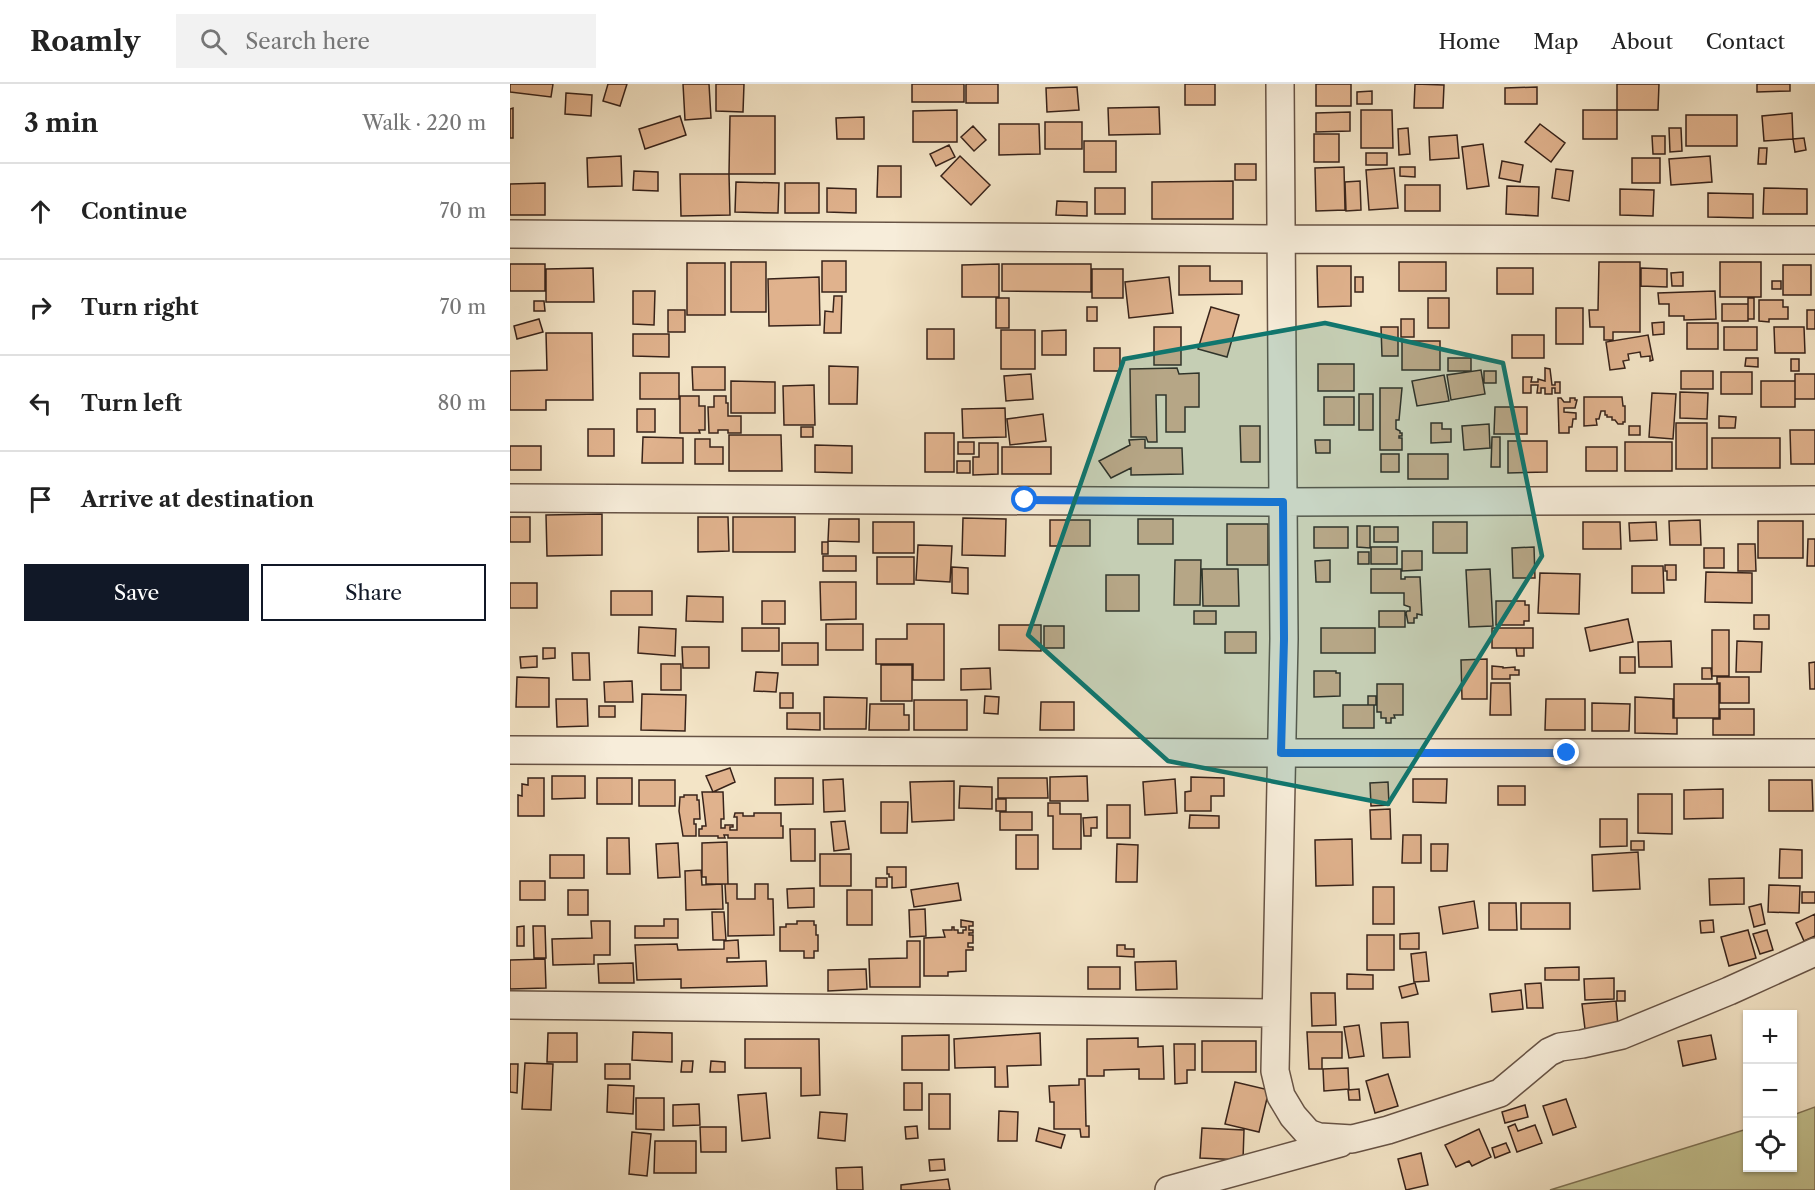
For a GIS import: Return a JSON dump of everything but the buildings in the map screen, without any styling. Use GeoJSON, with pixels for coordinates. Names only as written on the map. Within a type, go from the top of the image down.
{"type":"FeatureCollection","features":[{"type":"Feature","properties":{"kind":"street"},"geometry":{"type":"LineString","coordinates":[[1280,84],[1284,639],[1275,1071],[1281,1096],[1293,1116],[1308,1133],[1319,1137],[1352,1139]]}},
{"type":"Feature","properties":{"kind":"street"},"geometry":{"type":"LineString","coordinates":[[510,234],[1815,240]]}},
{"type":"Feature","properties":{"kind":"street"},"geometry":{"type":"LineString","coordinates":[[510,498],[1283,502],[1815,500]]}},
{"type":"Feature","properties":{"kind":"street"},"geometry":{"type":"LineString","coordinates":[[510,750],[1815,753]]}},
{"type":"Feature","properties":{"kind":"street"},"geometry":{"type":"LineString","coordinates":[[1169,1190],[1388,1130],[1500,1093],[1549,1052],[1560,1047],[1622,1035],[1729,991],[1815,952]]}},
{"type":"Feature","properties":{"kind":"street"},"geometry":{"type":"LineString","coordinates":[[510,1005],[1276,1013]]}},
{"type":"Feature","properties":{"kind":"highlighted area"},"geometry":{"type":"Polygon","coordinates":[[[1325,323],[1503,363],[1542,556],[1388,804],[1168,761],[1028,635],[1124,359],[1325,323]]]}},
{"type":"Feature","properties":{"kind":"shaded area"},"geometry":{"type":"Polygon","coordinates":[[[1815,1107],[1815,1190],[1550,1190],[1743,1130],[1743,1172],[1797,1172],[1797,1114],[1815,1107]]]}},
{"type":"Feature","properties":{"kind":"route"},"geometry":{"type":"LineString","coordinates":[[1025,500],[1283,502],[1284,639],[1281,753],[1567,753]]}}]}
